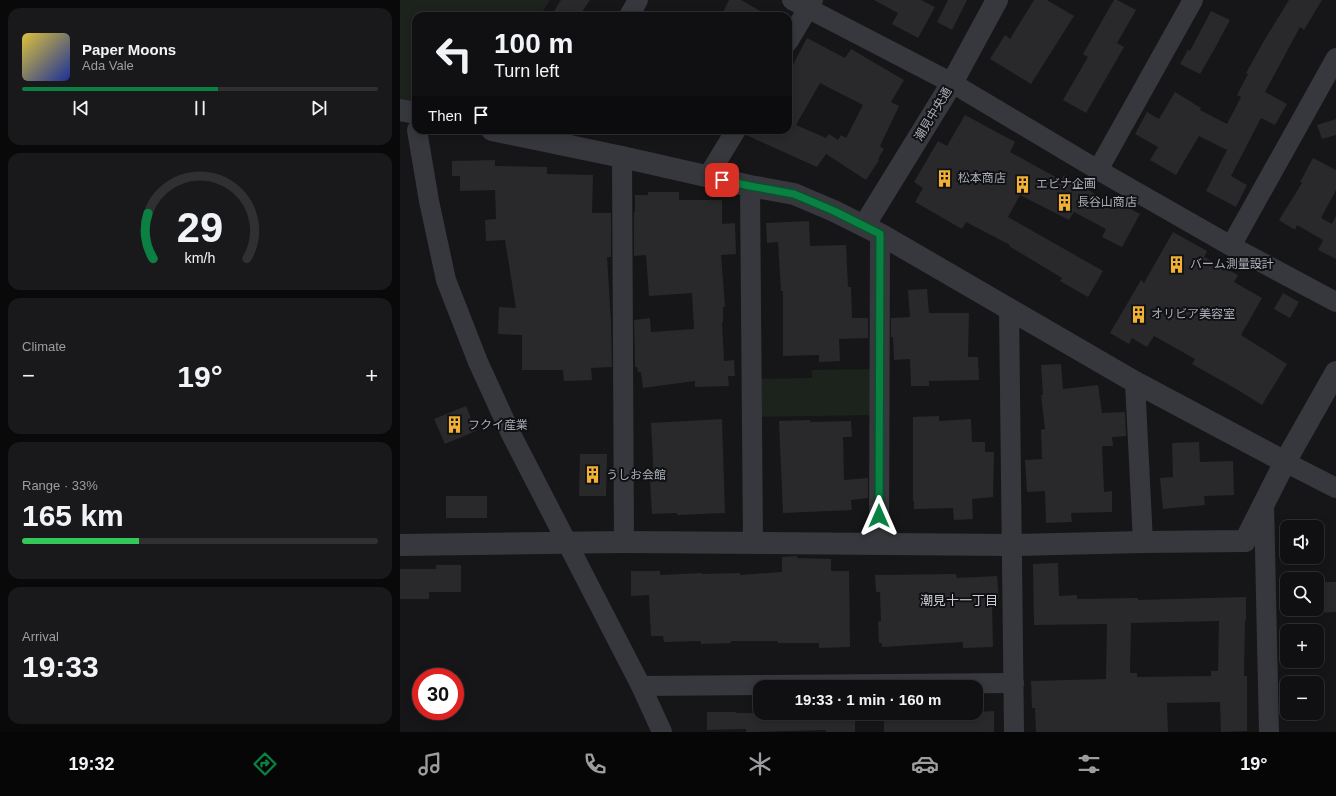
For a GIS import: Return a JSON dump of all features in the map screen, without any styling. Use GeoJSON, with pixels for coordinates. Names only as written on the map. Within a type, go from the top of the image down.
{"type":"FeatureCollection","features":[{"type":"Feature","properties":{"kind":"street"},"geometry":{"type":"LineString","coordinates":[[631,12],[638,0]]}},
{"type":"Feature","properties":{"kind":"street","name":"潮見中央通"},"geometry":{"type":"LineString","coordinates":[[872,230],[997,0]]}},
{"type":"Feature","properties":{"kind":"street"},"geometry":{"type":"LineString","coordinates":[[1098,170],[1193,0]]}},
{"type":"Feature","properties":{"kind":"street"},"geometry":{"type":"LineString","coordinates":[[792,32],[804,3],[952,83],[1098,170],[1231,246],[1336,302]]}},
{"type":"Feature","properties":{"kind":"street"},"geometry":{"type":"LineString","coordinates":[[1231,246],[1336,58]]}},
{"type":"Feature","properties":{"kind":"street"},"geometry":{"type":"LineString","coordinates":[[415,134],[446,280],[478,362],[508,428],[641,686],[662,732]]}},
{"type":"Feature","properties":{"kind":"street"},"geometry":{"type":"LineString","coordinates":[[531,134],[560,137],[622,157],[750,186],[794,194],[834,211],[872,230],[1010,308],[1135,382],[1336,488]]}},
{"type":"Feature","properties":{"kind":"street"},"geometry":{"type":"LineString","coordinates":[[708,176],[734,134]]}},
{"type":"Feature","properties":{"kind":"street"},"geometry":{"type":"LineString","coordinates":[[622,157],[624,542]]}},
{"type":"Feature","properties":{"kind":"street"},"geometry":{"type":"LineString","coordinates":[[750,186],[753,543]]}},
{"type":"Feature","properties":{"kind":"street"},"geometry":{"type":"LineString","coordinates":[[872,230],[879,544]]}},
{"type":"Feature","properties":{"kind":"street"},"geometry":{"type":"LineString","coordinates":[[1010,308],[1014,732]]}},
{"type":"Feature","properties":{"kind":"street"},"geometry":{"type":"LineString","coordinates":[[400,545],[567,544],[624,542],[1013,545],[1245,541],[1285,462],[1336,372]]}},
{"type":"Feature","properties":{"kind":"street"},"geometry":{"type":"LineString","coordinates":[[1135,382],[1143,542]]}},
{"type":"Feature","properties":{"kind":"street"},"geometry":{"type":"LineString","coordinates":[[1264,504],[1269,732]]}},
{"type":"Feature","properties":{"kind":"street"},"geometry":{"type":"LineString","coordinates":[[641,686],[1014,683]]}},
{"type":"Feature","properties":{"kind":"shaded area"},"geometry":{"type":"Polygon","coordinates":[[[400,0],[550,0],[542,12],[412,12],[412,112],[400,110],[400,0]]]}},
{"type":"Feature","properties":{"kind":"shaded area"},"geometry":{"type":"Polygon","coordinates":[[[879,369],[880,415],[752,417],[752,379],[812,378],[812,370],[879,369]]]}},
{"type":"Feature","properties":{"kind":"building"},"geometry":{"type":"Polygon","coordinates":[[[561,0],[590,0],[582,12],[554,12],[561,0]]]}},
{"type":"Feature","properties":{"kind":"building"},"geometry":{"type":"Polygon","coordinates":[[[729,0],[741,0],[762,12],[723,12],[729,0]]]}},
{"type":"Feature","properties":{"kind":"building"},"geometry":{"type":"Polygon","coordinates":[[[874,0],[921,0],[935,7],[918,38],[892,24],[898,13],[874,0]]]}},
{"type":"Feature","properties":{"kind":"building"},"geometry":{"type":"Polygon","coordinates":[[[948,0],[967,0],[952,30],[937,22],[948,0]]]}},
{"type":"Feature","properties":{"kind":"building"},"geometry":{"type":"Polygon","coordinates":[[[1034,0],[1047,0],[1074,16],[1031,84],[990,59],[1005,35],[1010,39],[1034,0]]]}},
{"type":"Feature","properties":{"kind":"building"},"geometry":{"type":"Polygon","coordinates":[[[1114,0],[1117,0],[1136,10],[1117,43],[1124,47],[1086,113],[1063,100],[1088,57],[1083,54],[1114,0]]]}},
{"type":"Feature","properties":{"kind":"building"},"geometry":{"type":"Polygon","coordinates":[[[1289,0],[1322,0],[1304,30],[1300,27],[1265,92],[1287,104],[1275,125],[1261,118],[1231,176],[1247,185],[1236,207],[1206,191],[1227,150],[1199,136],[1176,175],[1150,160],[1158,147],[1135,134],[1147,112],[1159,119],[1175,92],[1201,108],[1200,110],[1227,124],[1241,97],[1237,95],[1248,74],[1246,73],[1289,0]]]}},
{"type":"Feature","properties":{"kind":"building"},"geometry":{"type":"Polygon","coordinates":[[[1211,11],[1230,20],[1200,74],[1180,64],[1188,50],[1190,51],[1211,11]]]}},
{"type":"Feature","properties":{"kind":"building"},"geometry":{"type":"Polygon","coordinates":[[[807,38],[845,58],[851,49],[904,80],[891,102],[899,106],[880,146],[884,149],[866,180],[826,154],[817,167],[746,135],[792,134],[792,66],[807,38]],[[820,83],[796,125],[826,138],[829,134],[838,140],[841,135],[846,138],[863,105],[820,83]]]}},
{"type":"Feature","properties":{"kind":"building"},"geometry":{"type":"Polygon","coordinates":[[[965,115],[1015,142],[1010,152],[1061,180],[1064,175],[1108,202],[1110,198],[1140,214],[1122,247],[1102,237],[1106,229],[1074,212],[1069,220],[1020,195],[1008,217],[1103,271],[1088,297],[1060,281],[1062,278],[1009,246],[1010,245],[966,222],[962,229],[915,202],[923,188],[914,182],[938,141],[947,146],[965,115]]]}},
{"type":"Feature","properties":{"kind":"building"},"geometry":{"type":"Polygon","coordinates":[[[1336,119],[1336,135],[1322,139],[1317,125],[1336,119]]]}},
{"type":"Feature","properties":{"kind":"building"},"geometry":{"type":"Polygon","coordinates":[[[1313,158],[1336,170],[1336,190],[1321,218],[1332,224],[1336,216],[1336,259],[1318,250],[1323,240],[1297,225],[1295,230],[1279,220],[1302,183],[1300,182],[1313,158]]]}},
{"type":"Feature","properties":{"kind":"building"},"geometry":{"type":"Polygon","coordinates":[[[495,160],[495,166],[547,167],[547,174],[593,175],[592,213],[611,213],[611,257],[607,257],[612,367],[591,368],[592,380],[564,381],[563,370],[522,370],[522,335],[498,334],[499,307],[516,308],[505,240],[486,241],[485,220],[496,219],[495,190],[460,191],[460,176],[452,176],[452,161],[495,160]]]}},
{"type":"Feature","properties":{"kind":"building"},"geometry":{"type":"Polygon","coordinates":[[[648,192],[679,192],[679,200],[722,200],[722,224],[735,223],[736,254],[721,255],[725,307],[723,307],[722,322],[724,361],[734,360],[735,376],[728,376],[729,386],[695,387],[695,381],[643,388],[641,372],[638,372],[637,367],[635,367],[634,320],[650,318],[651,332],[694,329],[692,293],[649,296],[646,255],[634,256],[635,195],[648,195],[648,192]]]}},
{"type":"Feature","properties":{"kind":"building"},"geometry":{"type":"Polygon","coordinates":[[[809,221],[810,246],[846,245],[848,287],[851,287],[852,318],[868,319],[868,338],[839,339],[840,361],[819,362],[819,355],[783,356],[783,291],[781,291],[778,242],[767,243],[766,223],[809,221]]]}},
{"type":"Feature","properties":{"kind":"building"},"geometry":{"type":"Polygon","coordinates":[[[1173,232],[1207,251],[1204,257],[1238,275],[1234,282],[1262,298],[1241,335],[1287,364],[1262,405],[1192,364],[1195,359],[1154,336],[1147,347],[1132,338],[1129,344],[1110,333],[1141,280],[1144,283],[1173,232]]]}},
{"type":"Feature","properties":{"kind":"building"},"geometry":{"type":"Polygon","coordinates":[[[927,289],[929,313],[969,313],[968,357],[978,357],[979,380],[929,381],[929,386],[911,386],[910,359],[894,360],[893,337],[891,337],[891,318],[910,317],[908,290],[927,289]]]}},
{"type":"Feature","properties":{"kind":"building"},"geometry":{"type":"Polygon","coordinates":[[[1283,293],[1299,302],[1290,318],[1274,309],[1283,293]]]}},
{"type":"Feature","properties":{"kind":"building"},"geometry":{"type":"Polygon","coordinates":[[[1061,364],[1063,389],[1098,385],[1102,413],[1125,412],[1126,436],[1112,437],[1113,446],[1102,446],[1104,492],[1112,491],[1112,512],[1071,513],[1072,522],[1046,523],[1045,491],[1027,492],[1025,460],[1042,459],[1041,430],[1045,429],[1041,395],[1043,395],[1041,365],[1061,364]]]}},
{"type":"Feature","properties":{"kind":"building","name":"フクイ産業"},"geometry":{"type":"Polygon","coordinates":[[[466,406],[476,431],[445,444],[434,419],[466,406]]]}},
{"type":"Feature","properties":{"kind":"building"},"geometry":{"type":"Polygon","coordinates":[[[939,416],[939,421],[971,419],[972,442],[985,442],[985,452],[994,452],[993,497],[972,499],[973,519],[954,520],[953,508],[914,509],[913,417],[939,416]]]}},
{"type":"Feature","properties":{"kind":"building"},"geometry":{"type":"Polygon","coordinates":[[[722,419],[725,513],[677,515],[677,513],[652,514],[650,480],[654,480],[651,423],[722,419]]]}},
{"type":"Feature","properties":{"kind":"building"},"geometry":{"type":"Polygon","coordinates":[[[810,420],[810,422],[851,421],[852,437],[843,437],[844,480],[868,478],[868,498],[851,500],[852,510],[783,513],[779,421],[810,420]]]}},
{"type":"Feature","properties":{"kind":"building"},"geometry":{"type":"Polygon","coordinates":[[[1199,442],[1200,462],[1233,461],[1234,495],[1204,496],[1205,505],[1163,509],[1160,478],[1173,477],[1172,443],[1199,442]]]}},
{"type":"Feature","properties":{"kind":"building","name":"うしお会館"},"geometry":{"type":"Polygon","coordinates":[[[580,454],[607,454],[606,496],[579,496],[580,454]]]}},
{"type":"Feature","properties":{"kind":"building"},"geometry":{"type":"Polygon","coordinates":[[[446,496],[487,496],[487,518],[446,518],[446,496]]]}},
{"type":"Feature","properties":{"kind":"building"},"geometry":{"type":"Polygon","coordinates":[[[797,556],[797,558],[831,559],[831,571],[849,571],[850,647],[819,648],[819,643],[778,643],[778,641],[731,641],[731,643],[701,644],[701,641],[664,642],[663,636],[651,636],[649,595],[631,596],[631,571],[660,571],[660,575],[740,573],[740,575],[782,572],[782,557],[797,556]]]}},
{"type":"Feature","properties":{"kind":"building"},"geometry":{"type":"Polygon","coordinates":[[[1058,563],[1059,596],[1077,595],[1077,599],[1138,598],[1138,600],[1246,597],[1244,676],[1247,676],[1247,731],[1221,732],[1220,702],[1167,703],[1168,732],[1036,732],[1035,708],[1032,708],[1031,681],[1106,679],[1107,624],[1034,625],[1033,564],[1058,563]],[[1219,621],[1131,623],[1130,673],[1137,673],[1137,677],[1211,676],[1211,671],[1218,671],[1219,621]]]}},
{"type":"Feature","properties":{"kind":"building"},"geometry":{"type":"Polygon","coordinates":[[[436,565],[461,565],[461,592],[429,592],[429,599],[400,599],[400,569],[436,569],[436,565]]]}},
{"type":"Feature","properties":{"kind":"building"},"geometry":{"type":"Polygon","coordinates":[[[956,574],[957,578],[997,576],[999,599],[992,600],[993,647],[963,648],[963,642],[882,647],[882,643],[879,643],[878,622],[881,621],[880,592],[876,592],[875,575],[956,574]]]}},
{"type":"Feature","properties":{"kind":"building"},"geometry":{"type":"Polygon","coordinates":[[[1324,582],[1336,582],[1336,612],[1324,613],[1324,582]]]}},
{"type":"Feature","properties":{"kind":"building"},"geometry":{"type":"Polygon","coordinates":[[[994,711],[994,732],[884,732],[884,720],[983,720],[983,712],[994,711]]]}},
{"type":"Feature","properties":{"kind":"building"},"geometry":{"type":"Polygon","coordinates":[[[707,712],[753,713],[753,720],[855,720],[855,732],[826,732],[826,730],[746,732],[746,729],[707,730],[707,712]]]}},
{"type":"Feature","properties":{"kind":"place","name":"松本商店"},"geometry":{"type":"Point","coordinates":[945,178]}},
{"type":"Feature","properties":{"kind":"place","name":"エビナ企画"},"geometry":{"type":"Point","coordinates":[1023,184]}},
{"type":"Feature","properties":{"kind":"place","name":"長谷山商店"},"geometry":{"type":"Point","coordinates":[1064,202]}},
{"type":"Feature","properties":{"kind":"place","name":"バーム測量設計"},"geometry":{"type":"Point","coordinates":[1177,264]}},
{"type":"Feature","properties":{"kind":"place","name":"オリビア美容室"},"geometry":{"type":"Point","coordinates":[1138,314]}},
{"type":"Feature","properties":{"kind":"place","name":"フクイ産業"},"geometry":{"type":"Point","coordinates":[455,425]}},
{"type":"Feature","properties":{"kind":"place","name":"うしお会館"},"geometry":{"type":"Point","coordinates":[593,475]}},
{"type":"Feature","properties":{"kind":"district","name":"潮見十一丁目"},"geometry":{"type":"Point","coordinates":[959,600]}},
{"type":"Feature","properties":{"kind":"route"},"geometry":{"type":"LineString","coordinates":[[722,180],[794,194],[834,211],[880,234],[879,516]]}}]}
